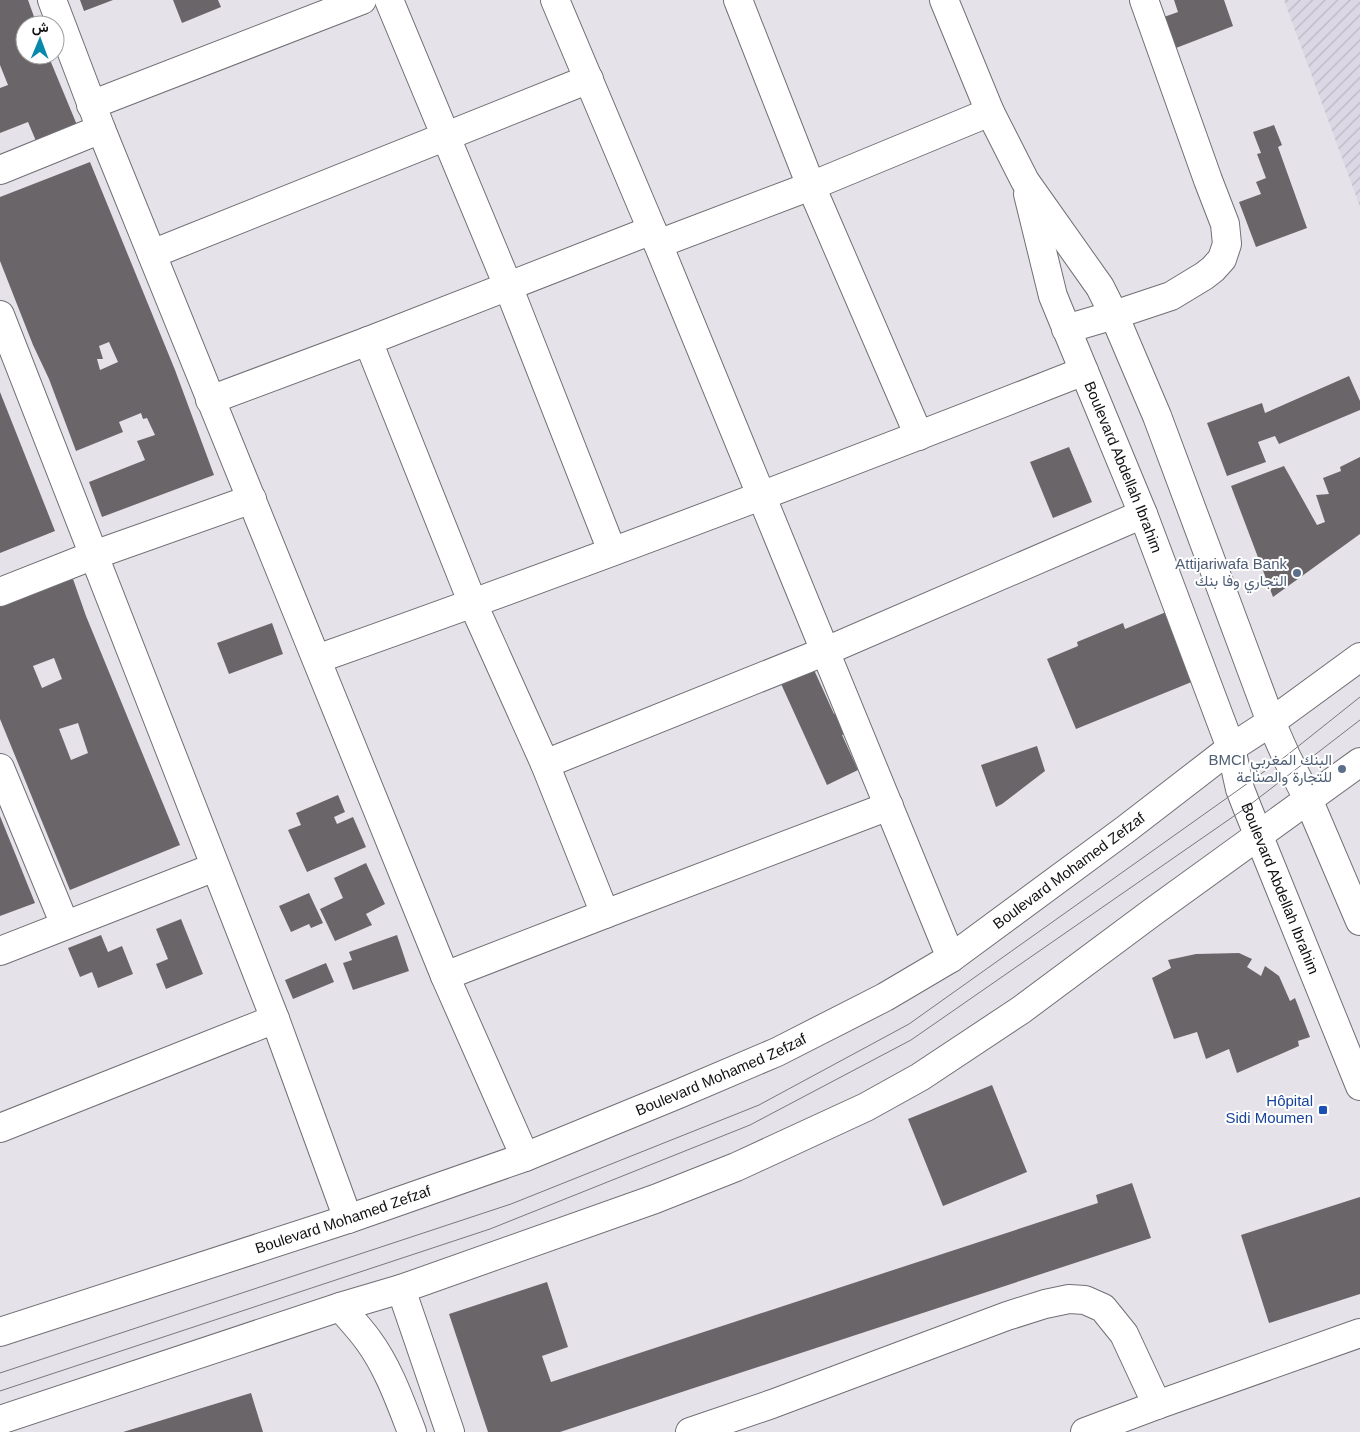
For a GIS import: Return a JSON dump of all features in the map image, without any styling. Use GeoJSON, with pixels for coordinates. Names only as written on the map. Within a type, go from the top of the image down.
{"type":"FeatureCollection","features":[{"type":"Feature","properties":{"kind":"street"},"geometry":{"type":"LineString","coordinates":[[52,0],[96,117],[445,976],[525,1156]]}},
{"type":"Feature","properties":{"kind":"street"},"geometry":{"type":"LineString","coordinates":[[0,170],[96,117],[362,0]]}},
{"type":"Feature","properties":{"kind":"street"},"geometry":{"type":"LineString","coordinates":[[389,0],[508,286],[612,550]]}},
{"type":"Feature","properties":{"kind":"street"},"geometry":{"type":"LineString","coordinates":[[555,0],[655,237],[951,958]]}},
{"type":"Feature","properties":{"kind":"street"},"geometry":{"type":"LineString","coordinates":[[738,0],[811,186],[919,436]]}},
{"type":"Feature","properties":{"kind":"street","name":"Boulevard Abdellah Ibrahim"},"geometry":{"type":"LineString","coordinates":[[944,0],[990,112],[1025,180],[1100,287],[1114,315],[1157,416],[1271,722],[1308,799],[1360,921]]}},
{"type":"Feature","properties":{"kind":"street"},"geometry":{"type":"LineString","coordinates":[[1066,329],[1171,296],[1204,276],[1222,259],[1227,244],[1225,224],[1144,0]]}},
{"type":"Feature","properties":{"kind":"street"},"geometry":{"type":"LineString","coordinates":[[152,254],[589,79]]}},
{"type":"Feature","properties":{"kind":"street"},"geometry":{"type":"LineString","coordinates":[[210,400],[508,286],[811,186],[990,112]]}},
{"type":"Feature","properties":{"kind":"street","name":"Boulevard Abdellah Ibrahim"},"geometry":{"type":"LineString","coordinates":[[1025,180],[1053,296],[1143,514],[1231,748],[1240,789],[1360,1086]]}},
{"type":"Feature","properties":{"kind":"street"},"geometry":{"type":"LineString","coordinates":[[0,315],[275,1019],[348,1219]]}},
{"type":"Feature","properties":{"kind":"street"},"geometry":{"type":"LineString","coordinates":[[368,341],[473,604],[545,764],[605,914]]}},
{"type":"Feature","properties":{"kind":"street"},"geometry":{"type":"LineString","coordinates":[[317,659],[473,604],[1084,372]]}},
{"type":"Feature","properties":{"kind":"street"},"geometry":{"type":"LineString","coordinates":[[0,592],[94,555],[252,499]]}},
{"type":"Feature","properties":{"kind":"street"},"geometry":{"type":"LineString","coordinates":[[545,764],[826,651],[1143,514]]}},
{"type":"Feature","properties":{"kind":"street","name":"Boulevard Mohamed Zefzaf"},"geometry":{"type":"LineString","coordinates":[[0,1332],[348,1219],[525,1156],[777,1052],[885,997],[951,958],[1118,835],[1231,748],[1271,722],[1360,657]]}},
{"type":"Feature","properties":{"kind":"street"},"geometry":{"type":"LineString","coordinates":[[0,1420],[340,1307],[401,1289],[654,1199],[736,1167],[866,1106],[920,1077],[1021,1010],[1259,834],[1360,762]]}},
{"type":"Feature","properties":{"kind":"street"},"geometry":{"type":"LineString","coordinates":[[0,768],[65,924]]}},
{"type":"Feature","properties":{"kind":"street"},"geometry":{"type":"LineString","coordinates":[[445,976],[889,806]]}},
{"type":"Feature","properties":{"kind":"street"},"geometry":{"type":"LineString","coordinates":[[0,951],[215,867]]}},
{"type":"Feature","properties":{"kind":"street"},"geometry":{"type":"LineString","coordinates":[[0,1128],[275,1019]]}},
{"type":"Feature","properties":{"kind":"street"},"geometry":{"type":"LineString","coordinates":[[401,1289],[450,1432]]}},
{"type":"Feature","properties":{"kind":"street"},"geometry":{"type":"LineString","coordinates":[[690,1432],[772,1404],[1007,1316],[1045,1304],[1069,1300],[1085,1300],[1103,1308],[1124,1334],[1157,1405]]}},
{"type":"Feature","properties":{"kind":"street"},"geometry":{"type":"LineString","coordinates":[[340,1307],[369,1341],[381,1361],[395,1388],[412,1432]]}},
{"type":"Feature","properties":{"kind":"street"},"geometry":{"type":"LineString","coordinates":[[1085,1432],[1360,1333]]}},
{"type":"Feature","properties":{"kind":"shaded area"},"geometry":{"type":"Polygon","coordinates":[[[1284,0],[1360,0],[1360,207],[1284,0]]]}},
{"type":"Feature","properties":{"kind":"building"},"geometry":{"type":"Polygon","coordinates":[[[0,0],[28,0],[33,15],[15,15],[15,65],[52,65],[77,125],[36,141],[28,122],[0,133],[0,88],[8,85],[0,65],[0,0]]]}},
{"type":"Feature","properties":{"kind":"building"},"geometry":{"type":"Polygon","coordinates":[[[80,0],[113,0],[84,11],[80,0]]]}},
{"type":"Feature","properties":{"kind":"building"},"geometry":{"type":"Polygon","coordinates":[[[173,0],[218,0],[221,7],[182,23],[173,0]]]}},
{"type":"Feature","properties":{"kind":"building"},"geometry":{"type":"Polygon","coordinates":[[[1174,0],[1224,0],[1233,26],[1176,48],[1164,17],[1178,12],[1174,0]]]}},
{"type":"Feature","properties":{"kind":"building"},"geometry":{"type":"Polygon","coordinates":[[[1274,125],[1282,145],[1278,147],[1307,228],[1256,247],[1239,202],[1261,194],[1256,182],[1266,178],[1257,154],[1261,153],[1253,132],[1274,125]]]}},
{"type":"Feature","properties":{"kind":"building"},"geometry":{"type":"Polygon","coordinates":[[[90,162],[175,370],[214,475],[102,517],[89,482],[145,460],[137,441],[155,435],[147,418],[143,419],[141,413],[119,422],[123,432],[76,451],[49,379],[33,345],[0,261],[0,197],[90,162]],[[109,342],[99,346],[103,359],[97,359],[100,370],[118,362],[109,342]]]}},
{"type":"Feature","properties":{"kind":"building"},"geometry":{"type":"Polygon","coordinates":[[[1349,376],[1360,401],[1360,410],[1279,444],[1275,436],[1258,442],[1266,462],[1227,476],[1207,423],[1262,403],[1265,413],[1349,376]]]}},
{"type":"Feature","properties":{"kind":"building"},"geometry":{"type":"Polygon","coordinates":[[[0,392],[55,531],[0,553],[0,392]]]}},
{"type":"Feature","properties":{"kind":"building"},"geometry":{"type":"Polygon","coordinates":[[[1069,447],[1092,502],[1053,518],[1030,462],[1069,447]]]}},
{"type":"Feature","properties":{"kind":"building"},"geometry":{"type":"Polygon","coordinates":[[[1360,457],[1360,534],[1273,597],[1231,486],[1284,466],[1317,525],[1325,522],[1316,495],[1329,494],[1323,478],[1341,471],[1340,467],[1360,457]]]}},
{"type":"Feature","properties":{"kind":"building"},"geometry":{"type":"Polygon","coordinates":[[[73,579],[86,616],[180,845],[70,890],[0,719],[0,605],[73,579]],[[54,658],[33,666],[42,688],[62,679],[54,658]],[[78,723],[59,729],[71,760],[88,753],[78,723]]]}},
{"type":"Feature","properties":{"kind":"building"},"geometry":{"type":"Polygon","coordinates":[[[1171,610],[1199,679],[1076,729],[1047,659],[1078,646],[1077,642],[1123,623],[1125,629],[1171,610]]]}},
{"type":"Feature","properties":{"kind":"building"},"geometry":{"type":"Polygon","coordinates":[[[272,623],[283,654],[229,674],[217,643],[272,623]]]}},
{"type":"Feature","properties":{"kind":"building"},"geometry":{"type":"Polygon","coordinates":[[[810,661],[834,714],[840,711],[850,732],[842,735],[858,770],[827,785],[777,675],[810,661]]]}},
{"type":"Feature","properties":{"kind":"building"},"geometry":{"type":"Polygon","coordinates":[[[1037,746],[1045,771],[996,807],[981,765],[1037,746]]]}},
{"type":"Feature","properties":{"kind":"building"},"geometry":{"type":"Polygon","coordinates":[[[338,795],[345,812],[334,817],[337,824],[353,817],[366,847],[307,872],[288,830],[301,825],[296,813],[338,795]]]}},
{"type":"Feature","properties":{"kind":"building"},"geometry":{"type":"Polygon","coordinates":[[[0,816],[35,903],[0,916],[0,816]]]}},
{"type":"Feature","properties":{"kind":"building"},"geometry":{"type":"Polygon","coordinates":[[[366,863],[385,904],[366,914],[372,925],[335,941],[320,909],[343,898],[334,878],[366,863]]]}},
{"type":"Feature","properties":{"kind":"building"},"geometry":{"type":"Polygon","coordinates":[[[309,893],[323,923],[311,928],[309,924],[291,932],[279,906],[309,893]]]}},
{"type":"Feature","properties":{"kind":"building"},"geometry":{"type":"Polygon","coordinates":[[[181,919],[203,974],[166,989],[156,964],[168,959],[156,929],[181,919]]]}},
{"type":"Feature","properties":{"kind":"building"},"geometry":{"type":"Polygon","coordinates":[[[101,935],[108,952],[122,946],[133,974],[98,988],[92,972],[80,977],[68,948],[101,935]]]}},
{"type":"Feature","properties":{"kind":"building"},"geometry":{"type":"Polygon","coordinates":[[[397,935],[409,971],[353,990],[343,963],[352,960],[349,952],[397,935]]]}},
{"type":"Feature","properties":{"kind":"building"},"geometry":{"type":"Polygon","coordinates":[[[1239,953],[1252,959],[1247,967],[1261,976],[1265,966],[1279,976],[1290,1001],[1295,998],[1310,1037],[1298,1041],[1299,1046],[1237,1073],[1229,1049],[1206,1059],[1197,1032],[1174,1039],[1152,978],[1171,968],[1168,960],[1196,954],[1239,953]]]}},
{"type":"Feature","properties":{"kind":"building"},"geometry":{"type":"Polygon","coordinates":[[[326,963],[334,982],[293,999],[285,980],[326,963]]]}},
{"type":"Feature","properties":{"kind":"building"},"geometry":{"type":"Polygon","coordinates":[[[992,1085],[1027,1172],[943,1206],[908,1119],[992,1085]]]}},
{"type":"Feature","properties":{"kind":"building"},"geometry":{"type":"Polygon","coordinates":[[[1132,1183],[1151,1238],[560,1432],[488,1432],[449,1314],[547,1282],[568,1347],[542,1356],[551,1382],[1098,1203],[1096,1195],[1132,1183]]]}},
{"type":"Feature","properties":{"kind":"building"},"geometry":{"type":"Polygon","coordinates":[[[1360,1197],[1360,1294],[1269,1323],[1241,1235],[1360,1197]]]}},
{"type":"Feature","properties":{"kind":"building"},"geometry":{"type":"Polygon","coordinates":[[[251,1393],[263,1432],[123,1432],[251,1393]]]}},
{"type":"Feature","properties":{"kind":"tram line"},"geometry":{"type":"LineString","coordinates":[[0,1373],[511,1204],[759,1105],[909,1024],[1286,756],[1360,697]]}},
{"type":"Feature","properties":{"kind":"tram line"},"geometry":{"type":"LineString","coordinates":[[0,1391],[490,1229],[750,1125],[911,1040],[1247,807],[1360,720]]}},
{"type":"Feature","properties":{"kind":"place","name":"Attijariwafa Bank التجاري وفا بنك"},"geometry":{"type":"Point","coordinates":[1297,573]}},
{"type":"Feature","properties":{"kind":"place","name":"BMCI البنك المغربي للتجارة والصناعة"},"geometry":{"type":"Point","coordinates":[1342,769]}},
{"type":"Feature","properties":{"kind":"place","name":"Hôpital Sidi Moumen"},"geometry":{"type":"Point","coordinates":[1323,1110]}}]}
